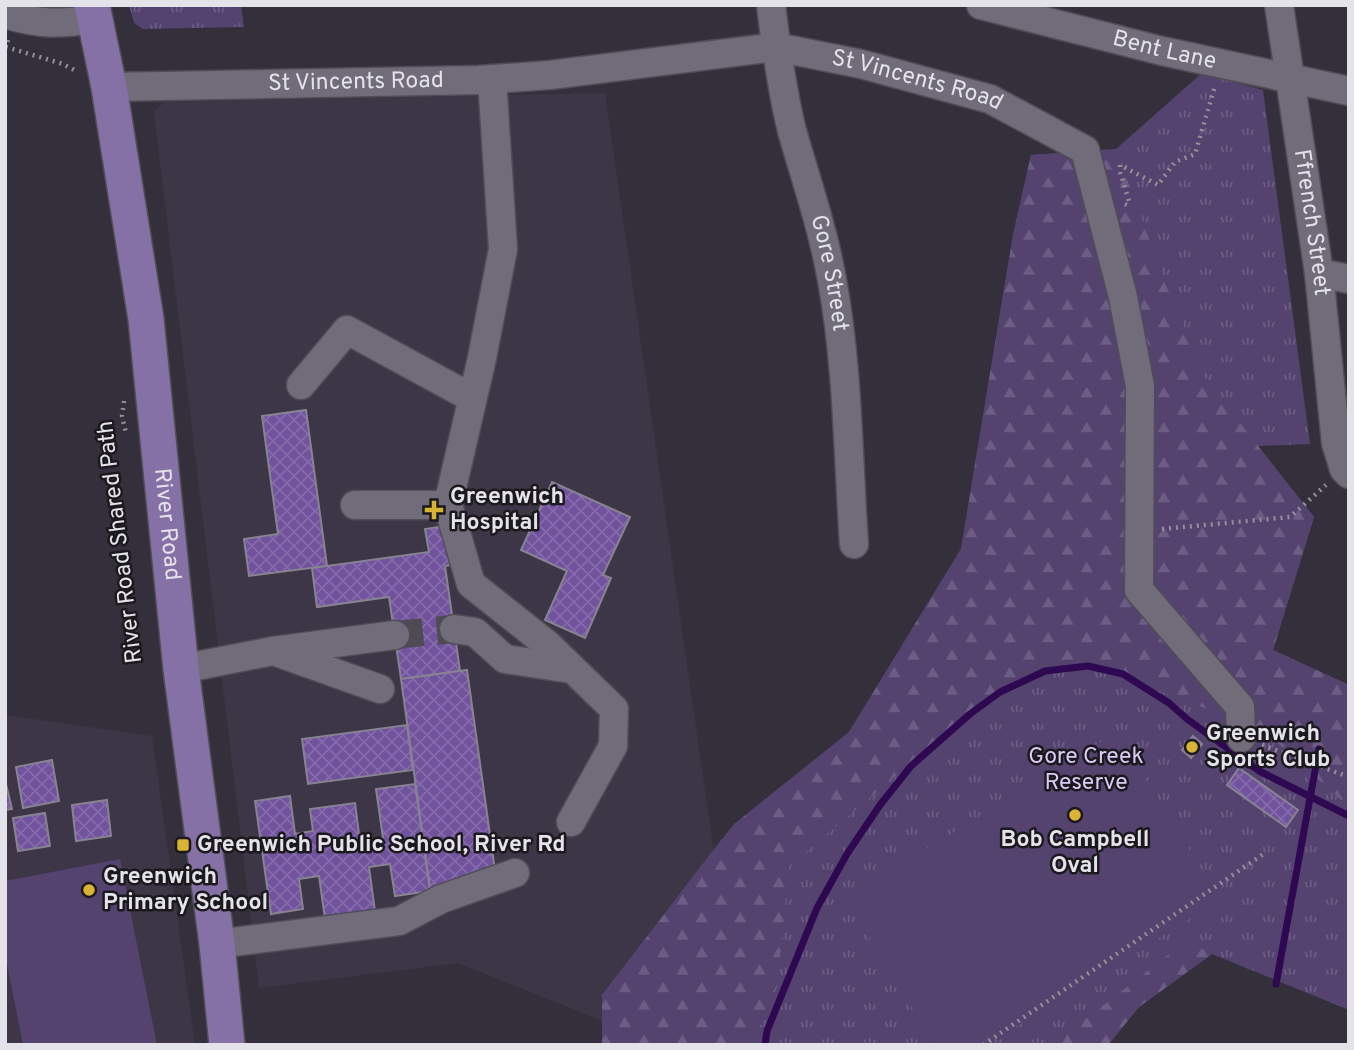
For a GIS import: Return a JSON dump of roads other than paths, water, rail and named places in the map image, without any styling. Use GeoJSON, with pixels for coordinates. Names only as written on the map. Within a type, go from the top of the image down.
{"type":"FeatureCollection","features":[{"type":"Feature","properties":{"kind":"main road","name":"River Road"},"geometry":{"type":"LineString","coordinates":[[94,12],[94,82],[146,319],[181,669],[218,944],[227,1045]]}},
{"type":"Feature","properties":{"kind":"street","name":"Gore Street"},"geometry":{"type":"LineString","coordinates":[[771,5],[776,47],[792,128],[832,280],[844,370],[854,544]]}},
{"type":"Feature","properties":{"kind":"street","name":"Bent Lane"},"geometry":{"type":"LineString","coordinates":[[981,5],[1221,65],[1349,91]]}},
{"type":"Feature","properties":{"kind":"street","name":"Ffrench Street"},"geometry":{"type":"LineString","coordinates":[[1279,5],[1319,273],[1343,462]]}},
{"type":"Feature","properties":{"kind":"street"},"geometry":{"type":"LineString","coordinates":[[9,15],[34,23],[65,23],[94,12]]}},
{"type":"Feature","properties":{"kind":"street","name":"St Vincents Road"},"geometry":{"type":"LineString","coordinates":[[94,82],[492,79],[550,75],[776,47],[861,64],[990,99],[1085,150],[1124,297],[1140,386],[1139,590],[1240,707],[1241,738]]}},
{"type":"Feature","properties":{"kind":"street"},"geometry":{"type":"LineString","coordinates":[[492,79],[503,249],[448,505],[471,584],[548,645],[614,709],[613,746],[571,822]]}},
{"type":"Feature","properties":{"kind":"street"},"geometry":{"type":"LineString","coordinates":[[1319,273],[1349,279]]}},
{"type":"Feature","properties":{"kind":"street"},"geometry":{"type":"LineString","coordinates":[[301,385],[347,330],[472,398]]}},
{"type":"Feature","properties":{"kind":"street"},"geometry":{"type":"LineString","coordinates":[[355,505],[448,505]]}},
{"type":"Feature","properties":{"kind":"street"},"geometry":{"type":"LineString","coordinates":[[454,629],[475,632],[505,659],[571,669]]}},
{"type":"Feature","properties":{"kind":"street"},"geometry":{"type":"LineString","coordinates":[[181,669],[273,650],[395,635]]}},
{"type":"Feature","properties":{"kind":"street"},"geometry":{"type":"LineString","coordinates":[[273,650],[380,689]]}},
{"type":"Feature","properties":{"kind":"street"},"geometry":{"type":"LineString","coordinates":[[218,944],[399,921],[441,899],[515,873]]}},
{"type":"Feature","properties":{"kind":"waterway"},"geometry":{"type":"LineString","coordinates":[[765,1045],[767,1031],[817,908],[847,854],[880,805],[911,766],[970,714],[1000,692],[1045,671],[1088,666],[1123,674],[1169,703],[1259,771],[1349,816]]}},
{"type":"Feature","properties":{"kind":"waterway"},"geometry":{"type":"LineString","coordinates":[[1276,984],[1319,749]]}},
{"type":"Feature","properties":{"kind":"tunnel"},"geometry":{"type":"LineString","coordinates":[[395,635],[454,629]]}},
{"type":"Feature","properties":{"kind":"place","name":"Greenwich Hospital"},"geometry":{"type":"Point","coordinates":[434,510]}},
{"type":"Feature","properties":{"kind":"place","name":"Greenwich Sports Club"},"geometry":{"type":"Point","coordinates":[1192,747]}},
{"type":"Feature","properties":{"kind":"place","name":"Bob Campbell Oval"},"geometry":{"type":"Point","coordinates":[1075,815]}},
{"type":"Feature","properties":{"kind":"place","name":"Greenwich Public School, River Rd"},"geometry":{"type":"Point","coordinates":[183,845]}},
{"type":"Feature","properties":{"kind":"place","name":"Greenwich Primary School"},"geometry":{"type":"Point","coordinates":[89,890]}},
{"type":"Feature","properties":{"kind":"park label","name":"Gore Creek Reserve"},"geometry":{"type":"Point","coordinates":[1086,770]}}]}
